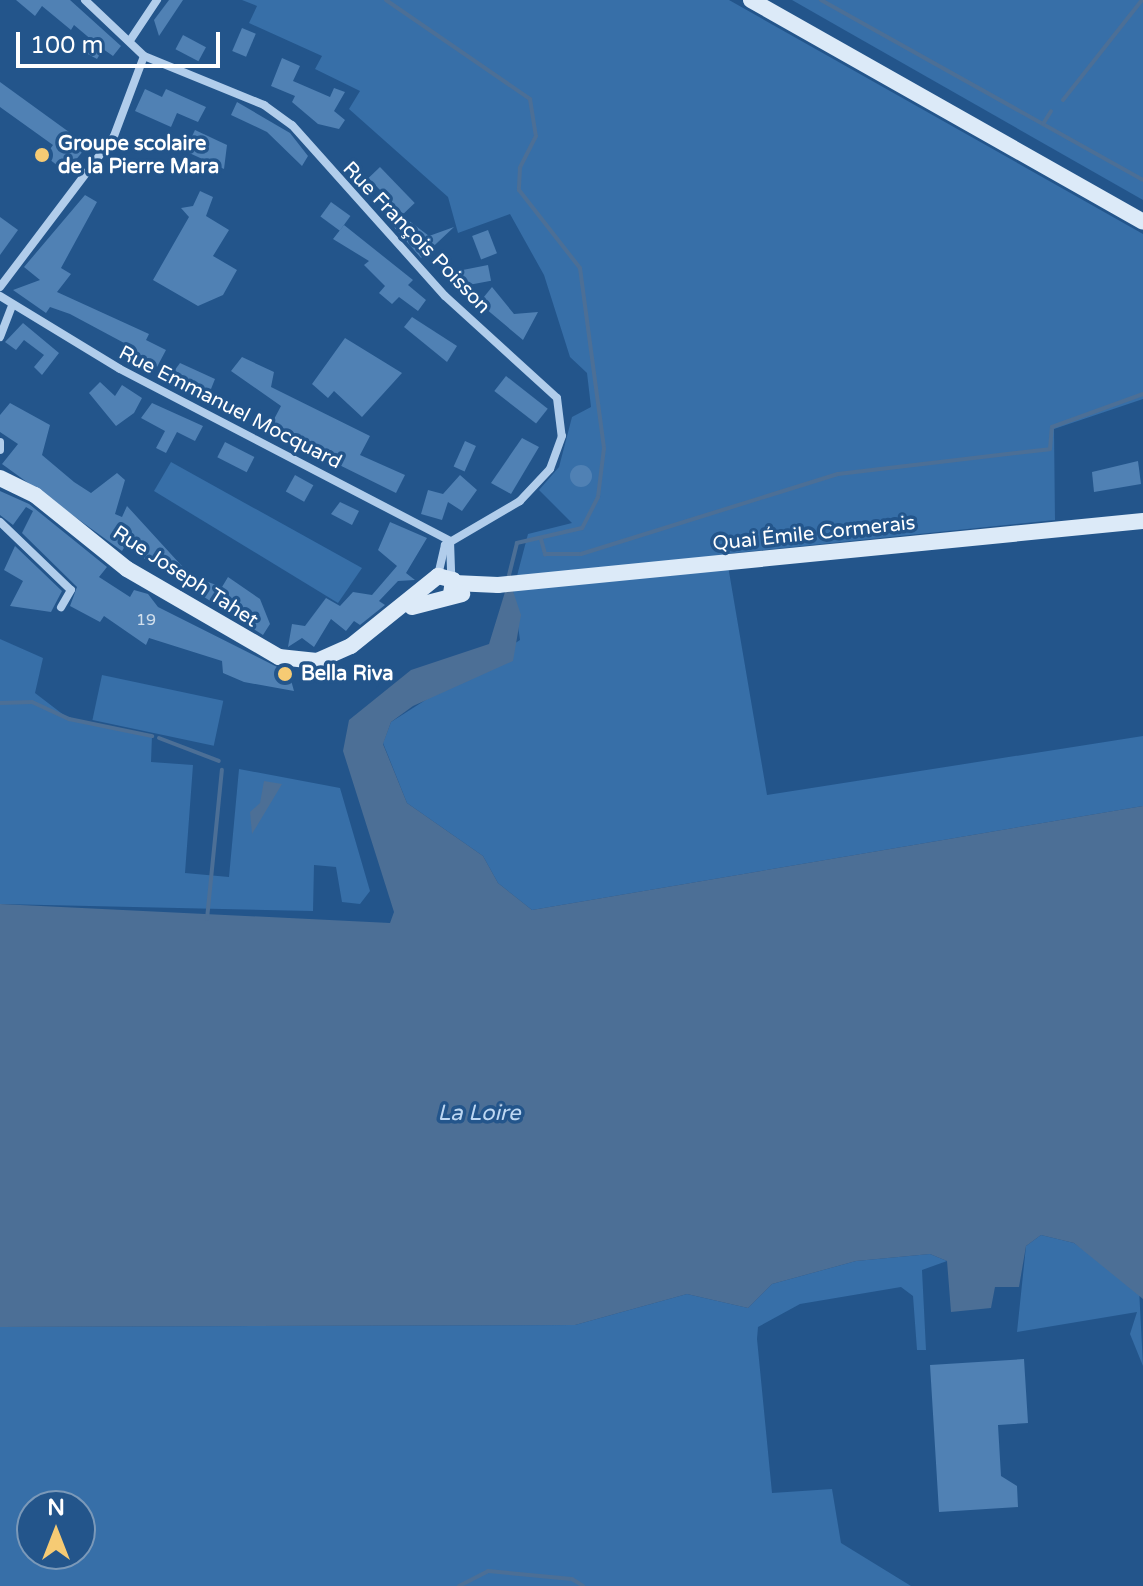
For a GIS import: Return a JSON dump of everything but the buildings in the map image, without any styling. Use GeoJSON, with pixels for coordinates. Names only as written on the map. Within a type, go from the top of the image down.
{"type":"FeatureCollection","features":[{"type":"Feature","properties":{"kind":"street"},"geometry":{"type":"LineString","coordinates":[[0,287],[114,136],[144,56],[131,39],[85,0]]}},
{"type":"Feature","properties":{"kind":"street"},"geometry":{"type":"LineString","coordinates":[[131,39],[157,0]]}},
{"type":"Feature","properties":{"kind":"street"},"geometry":{"type":"LineString","coordinates":[[751,0],[1143,222]]}},
{"type":"Feature","properties":{"kind":"street","name":"Rue François Poisson"},"geometry":{"type":"LineString","coordinates":[[144,56],[264,105],[292,125],[424,275],[557,398],[562,436],[550,469],[520,501],[450,541]]}},
{"type":"Feature","properties":{"kind":"street","name":"Rue Emmanuel Mocquard"},"geometry":{"type":"LineString","coordinates":[[0,296],[12,306],[450,541]]}},
{"type":"Feature","properties":{"kind":"street"},"geometry":{"type":"LineString","coordinates":[[0,337],[12,306]]}},
{"type":"Feature","properties":{"kind":"street"},"geometry":{"type":"LineString","coordinates":[[0,442],[0,450]]}},
{"type":"Feature","properties":{"kind":"street","name":"Rue Joseph Tahet"},"geometry":{"type":"LineString","coordinates":[[0,478],[241,637],[279,657],[317,661],[375,633],[405,609],[444,585]]}},
{"type":"Feature","properties":{"kind":"street","name":"Quai Émile Cormerais"},"geometry":{"type":"LineString","coordinates":[[444,585],[494,586],[1143,521]]}},
{"type":"Feature","properties":{"kind":"street"},"geometry":{"type":"LineString","coordinates":[[0,522],[71,590],[61,607]]}},
{"type":"Feature","properties":{"kind":"street"},"geometry":{"type":"LineString","coordinates":[[444,585],[450,541]]}},
{"type":"Feature","properties":{"kind":"street"},"geometry":{"type":"LineString","coordinates":[[444,585],[450,541]]}},
{"type":"Feature","properties":{"kind":"shaded area"},"geometry":{"type":"Polygon","coordinates":[[[242,0],[729,0],[1143,234],[1143,399],[1054,429],[1055,520],[726,554],[767,795],[1143,736],[1143,806],[532,910],[498,883],[483,856],[407,803],[383,743],[391,722],[520,640],[513,591],[528,534],[572,523],[539,490],[559,467],[572,417],[591,407],[587,373],[570,357],[544,275],[510,214],[458,233],[448,197],[349,109],[360,91],[315,69],[322,56],[249,23],[257,6],[242,0]]]}},
{"type":"Feature","properties":{"kind":"shaded area"},"geometry":{"type":"Polygon","coordinates":[[[792,0],[1143,0],[1143,200],[841,28],[792,0]]]}},
{"type":"Feature","properties":{"kind":"shaded area"},"geometry":{"type":"Polygon","coordinates":[[[171,462],[362,568],[338,603],[154,491],[171,462]]]}},
{"type":"Feature","properties":{"kind":"shaded area"},"geometry":{"type":"Polygon","coordinates":[[[0,639],[43,658],[35,693],[69,719],[152,736],[151,762],[193,765],[185,873],[229,877],[239,769],[340,788],[370,891],[360,904],[342,902],[336,867],[314,865],[313,911],[0,904],[0,639]]]}},
{"type":"Feature","properties":{"kind":"shaded area"},"geometry":{"type":"Polygon","coordinates":[[[102,675],[223,701],[214,746],[92,720],[102,675]]]}},
{"type":"Feature","properties":{"kind":"shaded area"},"geometry":{"type":"Polygon","coordinates":[[[1041,1235],[1074,1243],[1139,1288],[1143,1366],[1130,1334],[1137,1312],[1017,1332],[1026,1246],[1041,1235]]]}},
{"type":"Feature","properties":{"kind":"shaded area"},"geometry":{"type":"Polygon","coordinates":[[[930,1254],[947,1261],[922,1270],[926,1350],[917,1350],[913,1296],[901,1287],[800,1304],[758,1327],[772,1493],[832,1489],[841,1543],[911,1586],[0,1586],[0,1327],[575,1325],[687,1294],[748,1308],[772,1284],[856,1261],[930,1254]]]}},
{"type":"Feature","properties":{"kind":"water","name":"La Loire"},"geometry":{"type":"Polygon","coordinates":[[[513,591],[521,615],[513,661],[413,706],[391,722],[383,744],[407,803],[483,856],[498,883],[532,910],[1143,806],[1143,1299],[1074,1243],[1041,1235],[1026,1246],[1019,1287],[995,1287],[991,1308],[951,1312],[947,1261],[930,1254],[856,1261],[772,1284],[748,1308],[687,1294],[575,1325],[0,1327],[0,904],[390,923],[394,912],[343,751],[349,720],[411,670],[489,644],[505,592],[513,591]]]}},
{"type":"Feature","properties":{"kind":"water"},"geometry":{"type":"Polygon","coordinates":[[[264,781],[282,784],[252,834],[250,812],[260,803],[264,781]]]}},
{"type":"Feature","properties":{"kind":"waterway"},"geometry":{"type":"LineString","coordinates":[[386,0],[530,99],[536,136],[520,168],[519,190],[580,268],[604,448],[598,497],[582,528],[517,543],[508,578]]}},
{"type":"Feature","properties":{"kind":"waterway"},"geometry":{"type":"LineString","coordinates":[[821,0],[1143,180]]}},
{"type":"Feature","properties":{"kind":"waterway"},"geometry":{"type":"LineString","coordinates":[[1063,100],[1142,0]]}},
{"type":"Feature","properties":{"kind":"waterway"},"geometry":{"type":"LineString","coordinates":[[1043,124],[1051,111]]}},
{"type":"Feature","properties":{"kind":"waterway"},"geometry":{"type":"LineString","coordinates":[[541,539],[545,554],[581,554],[838,474],[1050,449],[1052,427],[1143,394]]}},
{"type":"Feature","properties":{"kind":"waterway"},"geometry":{"type":"LineString","coordinates":[[0,703],[32,702],[69,719],[152,736]]}},
{"type":"Feature","properties":{"kind":"waterway"},"geometry":{"type":"LineString","coordinates":[[159,738],[219,761]]}},
{"type":"Feature","properties":{"kind":"waterway"},"geometry":{"type":"LineString","coordinates":[[207,919],[222,770]]}},
{"type":"Feature","properties":{"kind":"waterway"},"geometry":{"type":"LineString","coordinates":[[459,1586],[488,1571],[572,1579],[583,1586]]}},
{"type":"Feature","properties":{"kind":"place","name":"Groupe scolaire de la Pierre Mara"},"geometry":{"type":"Point","coordinates":[42,155]}},
{"type":"Feature","properties":{"kind":"place","name":"Bella Riva"},"geometry":{"type":"Point","coordinates":[285,674]}}]}
